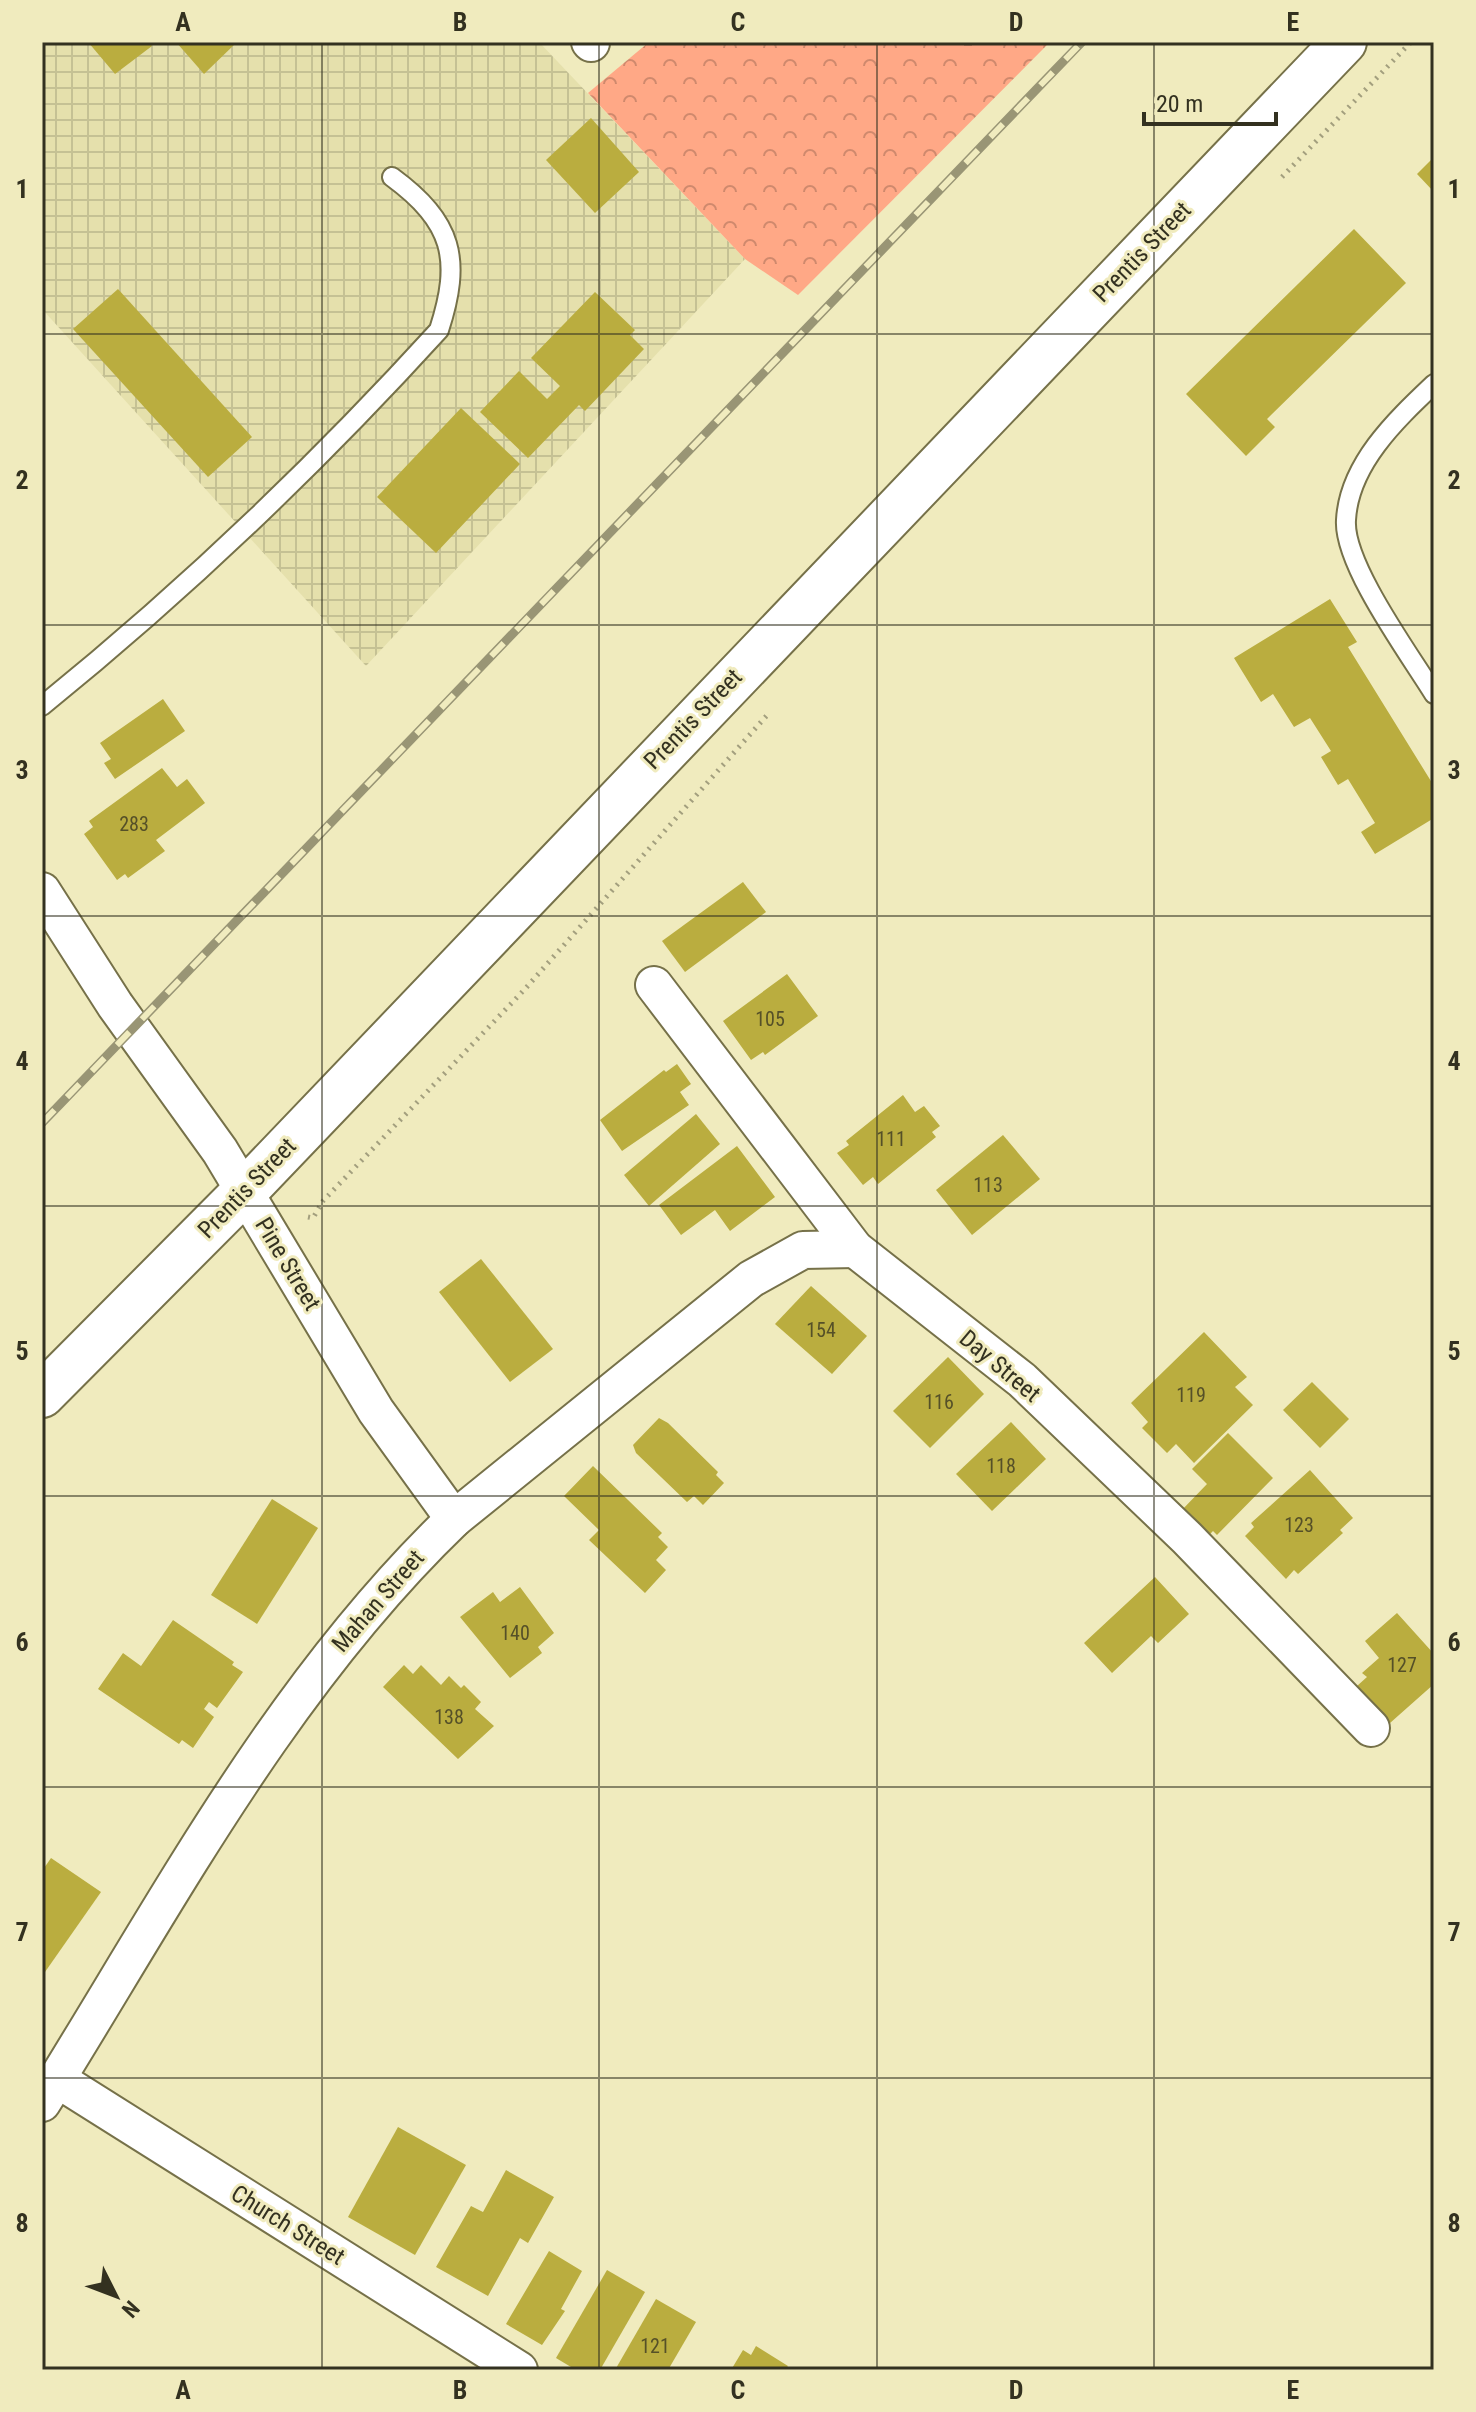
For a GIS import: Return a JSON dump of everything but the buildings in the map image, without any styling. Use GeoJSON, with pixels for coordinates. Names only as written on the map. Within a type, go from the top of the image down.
{"type":"FeatureCollection","features":[{"type":"Feature","properties":{"kind":"street","name":"Prentis Street"},"geometry":{"type":"LineString","coordinates":[[42,1395],[245,1191],[1344,42]]}},
{"type":"Feature","properties":{"kind":"street","name":"Pine Street"},"geometry":{"type":"LineString","coordinates":[[42,891],[115,1005],[220,1151],[376,1411],[454,1519]]}},
{"type":"Feature","properties":{"kind":"street","name":"Day Street"},"geometry":{"type":"LineString","coordinates":[[654,985],[855,1249],[1022,1380],[1187,1538],[1371,1728]]}},
{"type":"Feature","properties":{"kind":"street","name":"Mahan Street"},"geometry":{"type":"LineString","coordinates":[[49,2091],[216,1818],[341,1641],[408,1562],[454,1519],[751,1279],[803,1250],[855,1249]]}},
{"type":"Feature","properties":{"kind":"street","name":"Church Street"},"geometry":{"type":"LineString","coordinates":[[49,2091],[519,2370]]}},
{"type":"Feature","properties":{"kind":"lane"},"geometry":{"type":"LineString","coordinates":[[42,706],[106,654],[241,530],[439,330],[452,291],[451,256],[440,225],[419,197],[392,177]]}},
{"type":"Feature","properties":{"kind":"lane"},"geometry":{"type":"LineString","coordinates":[[1434,384],[1390,425],[1357,479],[1345,522],[1358,570],[1434,694]]}},
{"type":"Feature","properties":{"kind":"path"},"geometry":{"type":"LineString","coordinates":[[1280,179],[1411,42]]}},
{"type":"Feature","properties":{"kind":"path"},"geometry":{"type":"LineString","coordinates":[[299,1216],[313,1218],[323,1201],[525,989],[770,711]]}},
{"type":"Feature","properties":{"kind":"shaded area"},"geometry":{"type":"Polygon","coordinates":[[[42,42],[539,42],[745,259],[366,666],[42,309],[42,42]]]}},
{"type":"Feature","properties":{"kind":"green space"},"geometry":{"type":"Polygon","coordinates":[[[649,42],[1050,42],[798,295],[745,259],[588,93],[649,42]]]}},
{"type":"Feature","properties":{"kind":"green space"},"geometry":{"type":"Polygon","coordinates":[[[951,42],[984,42],[962,65],[951,42]]]}},
{"type":"Feature","properties":{"kind":"railway"},"geometry":{"type":"LineString","coordinates":[[42,1123],[1082,42]]}}]}
